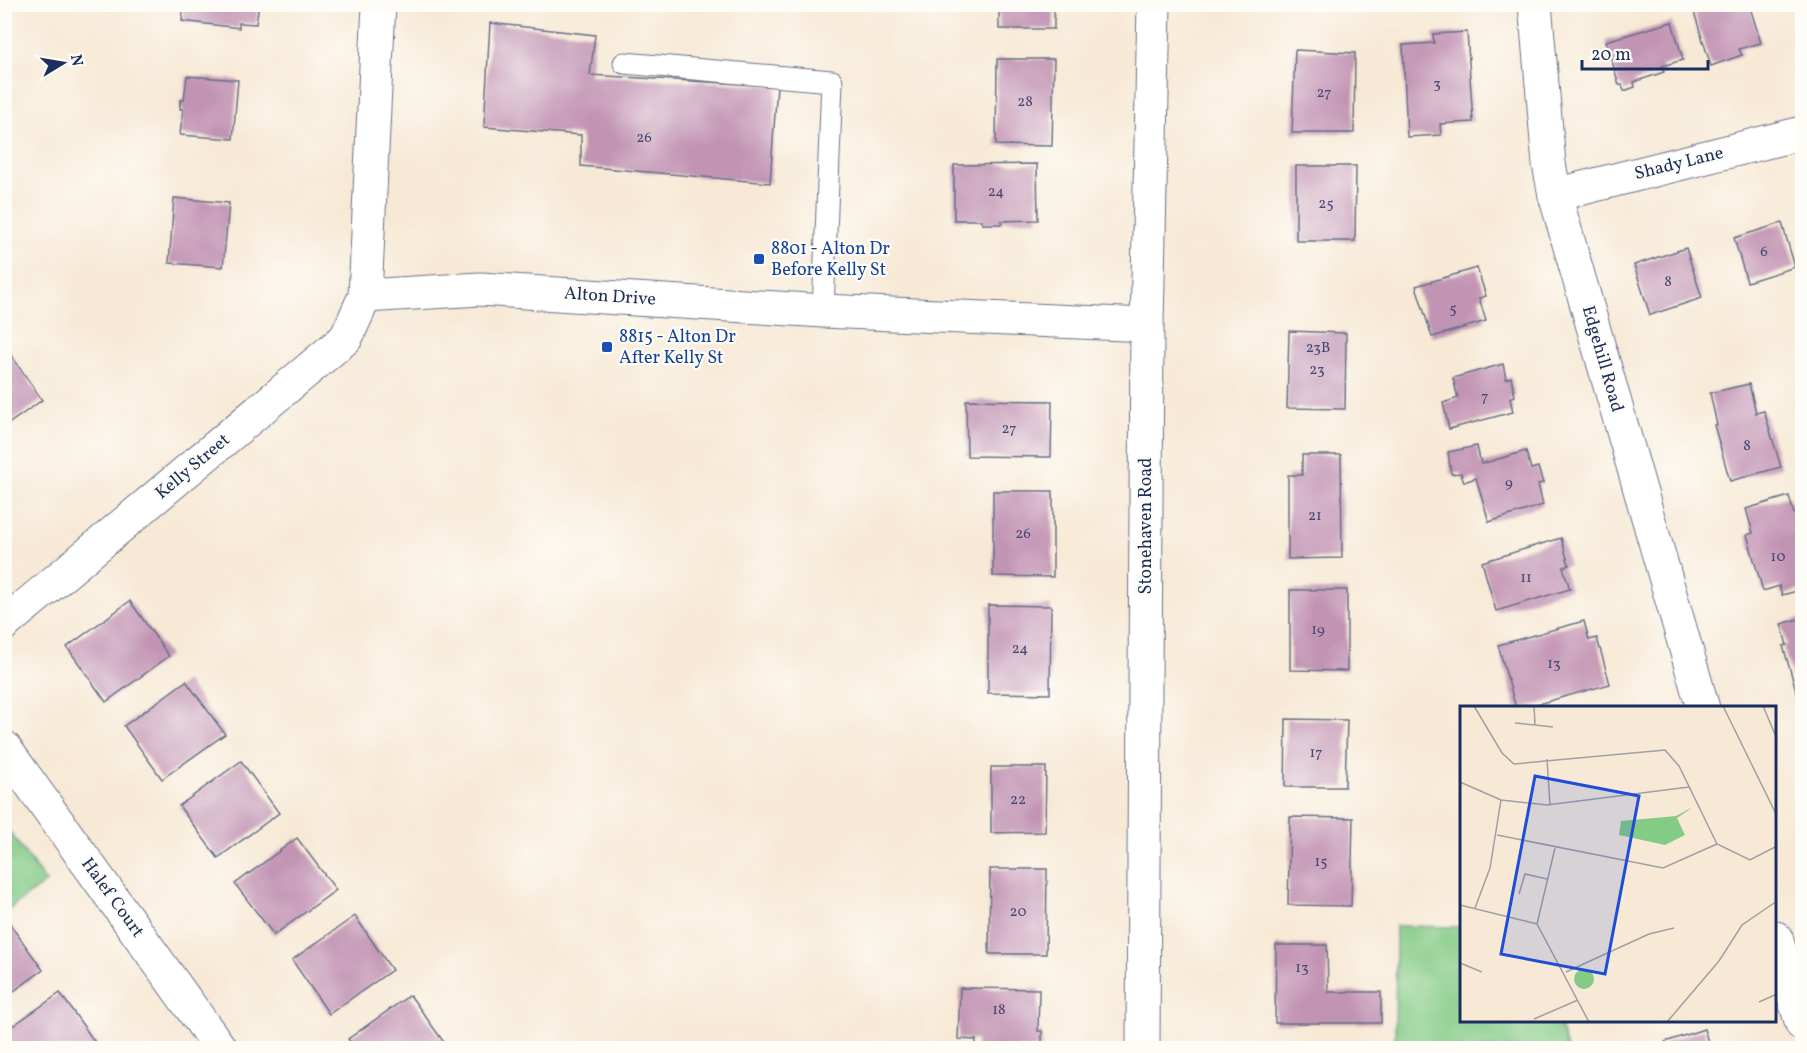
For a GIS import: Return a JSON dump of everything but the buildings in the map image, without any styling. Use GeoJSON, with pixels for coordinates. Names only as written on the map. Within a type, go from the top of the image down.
{"type":"FeatureCollection","features":[{"type":"Feature","properties":{"kind":"street"},"geometry":{"type":"LineString","coordinates":[[365,296],[380,4]]}},
{"type":"Feature","properties":{"kind":"street","name":"Stonehaven Road"},"geometry":{"type":"LineString","coordinates":[[1143,1048],[1147,325],[1154,4]]}},
{"type":"Feature","properties":{"kind":"street","name":"Edgehill Road"},"geometry":{"type":"LineString","coordinates":[[1534,4],[1549,164],[1555,195],[1702,706]]}},
{"type":"Feature","properties":{"kind":"street","name":"Shady Lane"},"geometry":{"type":"LineString","coordinates":[[1555,195],[1803,133]]}},
{"type":"Feature","properties":{"kind":"street","name":"Alton Drive"},"geometry":{"type":"LineString","coordinates":[[365,296],[480,289],[823,311],[1147,325]]}},
{"type":"Feature","properties":{"kind":"street","name":"Kelly Street"},"geometry":{"type":"LineString","coordinates":[[4,624],[346,338],[365,296]]}},
{"type":"Feature","properties":{"kind":"street","name":"Halef Court"},"geometry":{"type":"LineString","coordinates":[[4,747],[219,1048]]}},
{"type":"Feature","properties":{"kind":"street"},"geometry":{"type":"LineString","coordinates":[[1777,941],[1803,1024]]}},
{"type":"Feature","properties":{"kind":"lane"},"geometry":{"type":"LineString","coordinates":[[624,63],[832,81],[823,311]]}},
{"type":"Feature","properties":{"kind":"green space"},"geometry":{"type":"Polygon","coordinates":[[[4,824],[46,882],[5,912],[4,912],[4,824]]]}},
{"type":"Feature","properties":{"kind":"green space"},"geometry":{"type":"Polygon","coordinates":[[[1396,926],[1460,927],[1460,1023],[1559,1023],[1567,1048],[1395,1048],[1396,926]]]}},
{"type":"Feature","properties":{"kind":"place","name":"8801 - Alton Dr Before Kelly St"},"geometry":{"type":"Point","coordinates":[759,259]}},
{"type":"Feature","properties":{"kind":"place","name":"8815 - Alton Dr After Kelly St"},"geometry":{"type":"Point","coordinates":[607,347]}}]}
